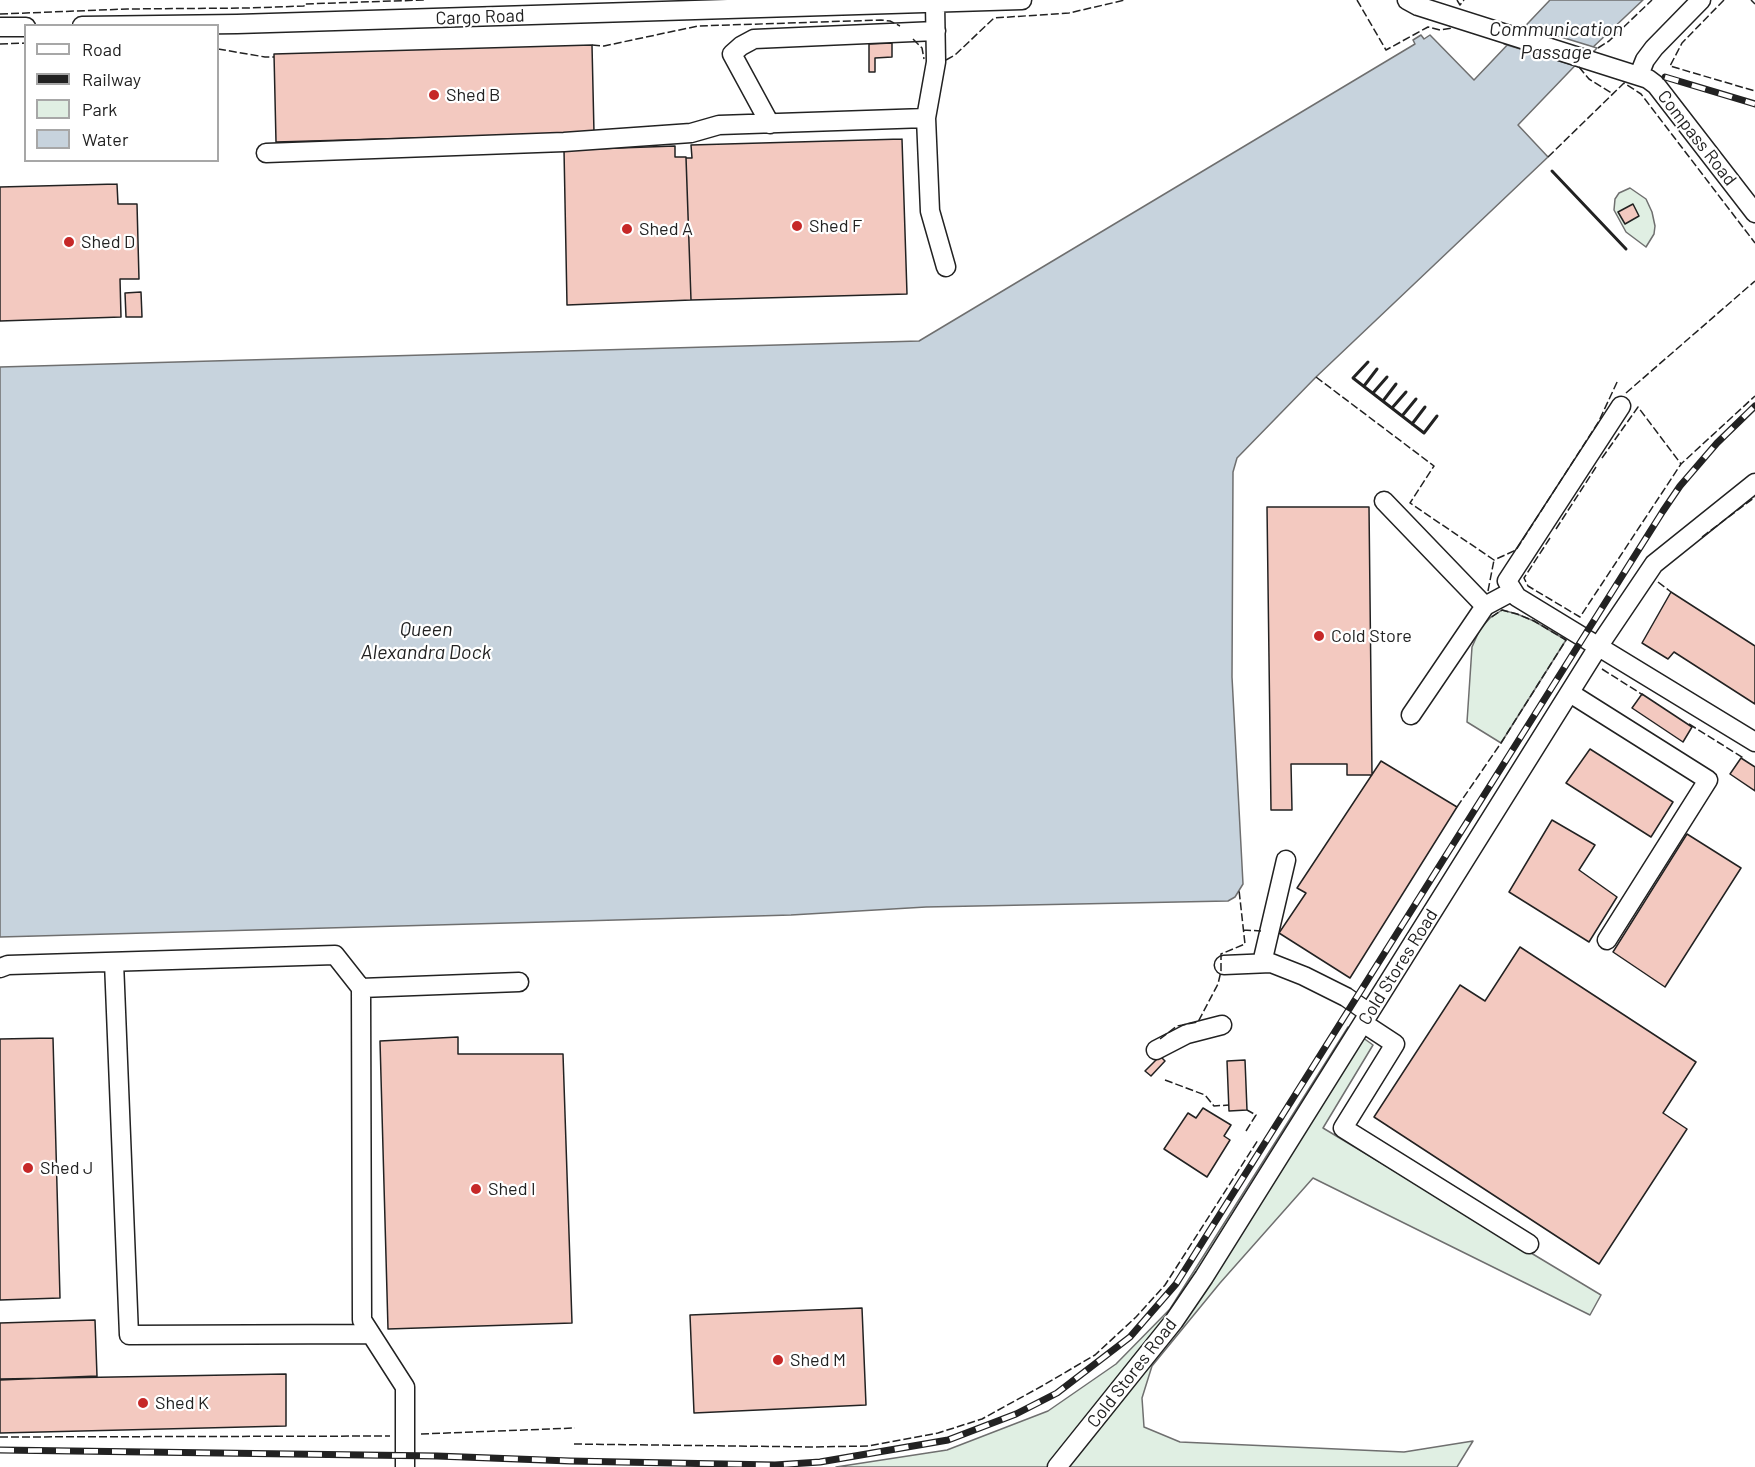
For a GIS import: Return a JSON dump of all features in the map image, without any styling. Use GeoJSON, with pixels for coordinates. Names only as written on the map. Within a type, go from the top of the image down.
{"type":"FeatureCollection","features":[{"type":"Feature","properties":{"kind":"street","name":"Cargo Road"},"geometry":{"type":"LineString","coordinates":[[219,24],[1022,0]]}},
{"type":"Feature","properties":{"kind":"street","name":"Compass Road"},"geometry":{"type":"LineString","coordinates":[[1407,0],[1454,18],[1639,75],[1656,85],[1755,213]]}},
{"type":"Feature","properties":{"kind":"street"},"geometry":{"type":"LineString","coordinates":[[1639,75],[1645,60],[1654,48],[1701,0]]}},
{"type":"Feature","properties":{"kind":"street"},"geometry":{"type":"LineString","coordinates":[[935,3],[936,62],[926,118],[930,211],[946,267]]}},
{"type":"Feature","properties":{"kind":"street"},"geometry":{"type":"LineString","coordinates":[[0,27],[24,27]]}},
{"type":"Feature","properties":{"kind":"street"},"geometry":{"type":"LineString","coordinates":[[770,124],[732,54],[754,39],[936,31]]}},
{"type":"Feature","properties":{"kind":"street"},"geometry":{"type":"LineString","coordinates":[[266,153],[564,142],[690,133],[719,125],[926,118]]}},
{"type":"Feature","properties":{"kind":"street"},"geometry":{"type":"LineString","coordinates":[[1621,406],[1507,581],[1518,597],[1755,742]]}},
{"type":"Feature","properties":{"kind":"street","name":"Cold Stores Road"},"geometry":{"type":"LineString","coordinates":[[1057,1467],[1174,1321],[1204,1277],[1598,647],[1654,564],[1755,483]]}},
{"type":"Feature","properties":{"kind":"street"},"geometry":{"type":"LineString","coordinates":[[1384,501],[1485,606]]}},
{"type":"Feature","properties":{"kind":"street"},"geometry":{"type":"LineString","coordinates":[[1411,716],[1485,606],[1514,591]]}},
{"type":"Feature","properties":{"kind":"street"},"geometry":{"type":"LineString","coordinates":[[1570,693],[1708,780],[1607,940]]}},
{"type":"Feature","properties":{"kind":"street"},"geometry":{"type":"LineString","coordinates":[[1262,963],[1286,860]]}},
{"type":"Feature","properties":{"kind":"street"},"geometry":{"type":"LineString","coordinates":[[0,968],[8,965],[335,955],[361,988],[362,1320],[405,1387],[405,1467]]}},
{"type":"Feature","properties":{"kind":"street"},"geometry":{"type":"LineString","coordinates":[[114,962],[129,1335],[371,1334]]}},
{"type":"Feature","properties":{"kind":"street"},"geometry":{"type":"LineString","coordinates":[[1224,965],[1271,963],[1347,997],[1395,1044],[1343,1128],[1529,1244]]}},
{"type":"Feature","properties":{"kind":"street"},"geometry":{"type":"LineString","coordinates":[[361,988],[519,982]]}},
{"type":"Feature","properties":{"kind":"street"},"geometry":{"type":"LineString","coordinates":[[1156,1050],[1186,1034],[1222,1025]]}},
{"type":"Feature","properties":{"kind":"green space"},"geometry":{"type":"Polygon","coordinates":[[[1630,188],[1646,199],[1652,212],[1654,234],[1646,247],[1626,232],[1614,210],[1615,199],[1619,193],[1630,188]]]}},
{"type":"Feature","properties":{"kind":"green space"},"geometry":{"type":"Polygon","coordinates":[[[1502,610],[1534,621],[1566,640],[1501,743],[1467,722],[1472,647],[1480,629],[1502,610]]]}},
{"type":"Feature","properties":{"kind":"green space"},"geometry":{"type":"Polygon","coordinates":[[[1348,1027],[1373,1045],[1323,1128],[1601,1295],[1590,1315],[1313,1178],[1220,1283],[1152,1366],[1142,1398],[1144,1427],[1180,1442],[1404,1452],[1473,1441],[1457,1467],[836,1467],[947,1450],[1048,1411],[1116,1364],[1170,1309],[1348,1027]]]}},
{"type":"Feature","properties":{"kind":"water","name":"Queen Alexandra Dock"},"geometry":{"type":"Polygon","coordinates":[[[1550,0],[1643,0],[1591,49],[1518,125],[1548,157],[1316,377],[1237,458],[1233,472],[1232,677],[1243,884],[1235,897],[1228,901],[926,907],[791,915],[0,937],[0,367],[919,341],[1415,44],[1413,40],[1421,35],[1424,39],[1430,35],[1474,80],[1550,0]]]}},
{"type":"Feature","properties":{"kind":"pier"},"geometry":{"type":"Polygon","coordinates":[[[1522,25],[1597,48],[1579,67],[1504,44],[1522,25]]]}},
{"type":"Feature","properties":{"kind":"building"},"geometry":{"type":"Polygon","coordinates":[[[892,43],[892,57],[875,58],[875,72],[869,72],[869,44],[892,43]]]}},
{"type":"Feature","properties":{"kind":"building","name":"Shed B"},"geometry":{"type":"Polygon","coordinates":[[[592,45],[594,133],[276,142],[274,54],[592,45]]]}},
{"type":"Feature","properties":{"kind":"building","name":"Shed F"},"geometry":{"type":"Polygon","coordinates":[[[902,139],[907,294],[691,300],[686,158],[692,158],[691,145],[902,139]]]}},
{"type":"Feature","properties":{"kind":"building","name":"Shed A"},"geometry":{"type":"Polygon","coordinates":[[[675,146],[675,157],[686,157],[691,300],[567,305],[564,150],[675,146]]]}},
{"type":"Feature","properties":{"kind":"building","name":"Shed D"},"geometry":{"type":"Polygon","coordinates":[[[117,184],[118,204],[137,204],[139,279],[120,279],[121,317],[0,321],[0,187],[117,184]]]}},
{"type":"Feature","properties":{"kind":"building"},"geometry":{"type":"Polygon","coordinates":[[[1633,204],[1639,216],[1625,224],[1618,212],[1633,204]]]}},
{"type":"Feature","properties":{"kind":"building"},"geometry":{"type":"Polygon","coordinates":[[[141,292],[142,317],[126,317],[125,293],[141,292]]]}},
{"type":"Feature","properties":{"kind":"building","name":"Cold Store"},"geometry":{"type":"Polygon","coordinates":[[[1267,507],[1369,507],[1372,775],[1347,775],[1347,764],[1291,764],[1292,810],[1271,810],[1267,507]]]}},
{"type":"Feature","properties":{"kind":"building"},"geometry":{"type":"Polygon","coordinates":[[[1671,592],[1755,646],[1755,704],[1674,652],[1668,659],[1642,643],[1671,592]]]}},
{"type":"Feature","properties":{"kind":"building"},"geometry":{"type":"Polygon","coordinates":[[[1642,694],[1692,727],[1683,742],[1632,708],[1642,694]]]}},
{"type":"Feature","properties":{"kind":"building"},"geometry":{"type":"Polygon","coordinates":[[[1590,749],[1673,802],[1651,837],[1566,783],[1590,749]]]}},
{"type":"Feature","properties":{"kind":"building"},"geometry":{"type":"Polygon","coordinates":[[[1741,758],[1755,767],[1755,791],[1730,774],[1741,758]]]}},
{"type":"Feature","properties":{"kind":"building"},"geometry":{"type":"Polygon","coordinates":[[[1381,761],[1457,807],[1350,978],[1279,933],[1306,893],[1297,888],[1381,761]]]}},
{"type":"Feature","properties":{"kind":"building"},"geometry":{"type":"Polygon","coordinates":[[[1552,820],[1595,845],[1579,870],[1617,897],[1589,942],[1509,892],[1552,820]]]}},
{"type":"Feature","properties":{"kind":"building"},"geometry":{"type":"Polygon","coordinates":[[[1687,834],[1741,868],[1665,987],[1613,952],[1687,834]]]}},
{"type":"Feature","properties":{"kind":"building"},"geometry":{"type":"Polygon","coordinates":[[[1520,947],[1696,1062],[1663,1113],[1687,1129],[1599,1264],[1374,1117],[1460,985],[1485,1001],[1520,947]]]}},
{"type":"Feature","properties":{"kind":"building","name":"Shed I"},"geometry":{"type":"Polygon","coordinates":[[[458,1037],[458,1054],[563,1054],[572,1323],[388,1329],[380,1041],[458,1037]]]}},
{"type":"Feature","properties":{"kind":"building","name":"Shed J"},"geometry":{"type":"Polygon","coordinates":[[[53,1038],[60,1298],[0,1300],[0,1039],[53,1038]]]}},
{"type":"Feature","properties":{"kind":"building"},"geometry":{"type":"Polygon","coordinates":[[[1160,1056],[1165,1061],[1151,1076],[1145,1071],[1160,1056]]]}},
{"type":"Feature","properties":{"kind":"building"},"geometry":{"type":"Polygon","coordinates":[[[1245,1060],[1247,1110],[1229,1111],[1227,1061],[1245,1060]]]}},
{"type":"Feature","properties":{"kind":"building"},"geometry":{"type":"Polygon","coordinates":[[[1203,1108],[1231,1125],[1224,1136],[1230,1140],[1207,1177],[1164,1149],[1188,1113],[1196,1118],[1203,1108]]]}},
{"type":"Feature","properties":{"kind":"building","name":"Shed M"},"geometry":{"type":"Polygon","coordinates":[[[862,1308],[866,1405],[694,1413],[690,1315],[862,1308]]]}},
{"type":"Feature","properties":{"kind":"building"},"geometry":{"type":"Polygon","coordinates":[[[95,1320],[97,1376],[0,1380],[0,1323],[95,1320]]]}},
{"type":"Feature","properties":{"kind":"building","name":"Shed K"},"geometry":{"type":"Polygon","coordinates":[[[286,1374],[286,1426],[0,1433],[0,1379],[286,1374]]]}},
{"type":"Feature","properties":{"kind":"railway"},"geometry":{"type":"LineString","coordinates":[[1665,77],[1755,104]]}},
{"type":"Feature","properties":{"kind":"railway"},"geometry":{"type":"LineString","coordinates":[[0,1450],[437,1456],[775,1465],[820,1462],[948,1440],[1016,1414],[1057,1393],[1130,1337],[1176,1284],[1663,511],[1680,486],[1717,443],[1755,406]]}},
{"type":"Feature","properties":{"kind":"fence"},"geometry":{"type":"LineString","coordinates":[[0,14],[127,9],[248,8],[424,0]]}},
{"type":"Feature","properties":{"kind":"fence"},"geometry":{"type":"LineString","coordinates":[[946,60],[955,55],[994,18],[1069,13],[1125,0]]}},
{"type":"Feature","properties":{"kind":"fence"},"geometry":{"type":"LineString","coordinates":[[1357,0],[1386,50],[1428,27],[1440,30],[1453,28]]}},
{"type":"Feature","properties":{"kind":"fence"},"geometry":{"type":"LineString","coordinates":[[1457,0],[1460,5],[1464,0]]}},
{"type":"Feature","properties":{"kind":"fence"},"geometry":{"type":"LineString","coordinates":[[1598,48],[1609,41],[1652,0]]}},
{"type":"Feature","properties":{"kind":"fence"},"geometry":{"type":"LineString","coordinates":[[1724,0],[1682,43],[1670,66],[1755,91]]}},
{"type":"Feature","properties":{"kind":"fence"},"geometry":{"type":"LineString","coordinates":[[1751,0],[1755,4]]}},
{"type":"Feature","properties":{"kind":"fence"},"geometry":{"type":"LineString","coordinates":[[592,45],[604,46],[698,26],[881,20],[900,26]]}},
{"type":"Feature","properties":{"kind":"fence"},"geometry":{"type":"LineString","coordinates":[[913,39],[922,48],[924,59]]}},
{"type":"Feature","properties":{"kind":"fence"},"geometry":{"type":"LineString","coordinates":[[0,44],[24,43]]}},
{"type":"Feature","properties":{"kind":"fence"},"geometry":{"type":"LineString","coordinates":[[219,49],[274,57]]}},
{"type":"Feature","properties":{"kind":"fence"},"geometry":{"type":"LineString","coordinates":[[1579,67],[1589,79],[1613,94]]}},
{"type":"Feature","properties":{"kind":"fence"},"geometry":{"type":"LineString","coordinates":[[1548,157],[1624,83],[1641,94],[1755,243]]}},
{"type":"Feature","properties":{"kind":"fence"},"geometry":{"type":"LineString","coordinates":[[1626,393],[1755,281]]}},
{"type":"Feature","properties":{"kind":"fence"},"geometry":{"type":"LineString","coordinates":[[1316,377],[1434,466],[1410,503],[1494,560],[1516,550],[1599,421],[1618,380]]}},
{"type":"Feature","properties":{"kind":"fence"},"geometry":{"type":"LineString","coordinates":[[1550,538],[1524,578],[1528,586],[1580,617],[1681,464],[1755,396]]}},
{"type":"Feature","properties":{"kind":"fence"},"geometry":{"type":"LineString","coordinates":[[1602,458],[1638,407],[1681,464]]}},
{"type":"Feature","properties":{"kind":"fence"},"geometry":{"type":"LineString","coordinates":[[1556,529],[1596,467]]}},
{"type":"Feature","properties":{"kind":"fence"},"geometry":{"type":"LineString","coordinates":[[1702,537],[1755,497]]}},
{"type":"Feature","properties":{"kind":"fence"},"geometry":{"type":"LineString","coordinates":[[1488,591],[1494,560]]}},
{"type":"Feature","properties":{"kind":"fence"},"geometry":{"type":"LineString","coordinates":[[1658,582],[1671,592]]}},
{"type":"Feature","properties":{"kind":"fence"},"geometry":{"type":"LineString","coordinates":[[1457,807],[1501,743],[1566,640],[1517,614],[1502,610],[1490,618]]}},
{"type":"Feature","properties":{"kind":"fence"},"geometry":{"type":"LineString","coordinates":[[1602,669],[1643,695]]}},
{"type":"Feature","properties":{"kind":"fence"},"geometry":{"type":"LineString","coordinates":[[1689,724],[1745,759]]}},
{"type":"Feature","properties":{"kind":"fence"},"geometry":{"type":"LineString","coordinates":[[1160,1039],[1177,1026],[1198,1022],[1218,984],[1221,954],[1245,944],[1239,890]]}},
{"type":"Feature","properties":{"kind":"fence"},"geometry":{"type":"LineString","coordinates":[[1243,930],[1261,931]]}},
{"type":"Feature","properties":{"kind":"fence"},"geometry":{"type":"LineString","coordinates":[[1165,1080],[1205,1095],[1214,1106],[1229,1105]]}},
{"type":"Feature","properties":{"kind":"fence"},"geometry":{"type":"LineString","coordinates":[[1246,1131],[1256,1115],[1247,1110]]}},
{"type":"Feature","properties":{"kind":"fence"},"geometry":{"type":"LineString","coordinates":[[574,1444],[868,1446],[938,1433],[982,1419],[1095,1355],[1136,1317],[1165,1285],[1258,1140]]}},
{"type":"Feature","properties":{"kind":"fence"},"geometry":{"type":"LineString","coordinates":[[421,1434],[575,1428]]}},
{"type":"Feature","properties":{"kind":"fence"},"geometry":{"type":"LineString","coordinates":[[0,1437],[390,1436]]}},
{"type":"Feature","properties":{"kind":"wall"},"geometry":{"type":"LineString","coordinates":[[1552,171],[1626,249]]}},
{"type":"Feature","properties":{"kind":"wall"},"geometry":{"type":"LineString","coordinates":[[1368,362],[1353,378],[1424,433],[1437,416]]}},
{"type":"Feature","properties":{"kind":"wall"},"geometry":{"type":"LineString","coordinates":[[1364,386],[1377,369]]}},
{"type":"Feature","properties":{"kind":"wall"},"geometry":{"type":"LineString","coordinates":[[1373,393],[1387,377]]}},
{"type":"Feature","properties":{"kind":"wall"},"geometry":{"type":"LineString","coordinates":[[1383,401],[1396,384]]}},
{"type":"Feature","properties":{"kind":"wall"},"geometry":{"type":"LineString","coordinates":[[1392,408],[1406,392]]}},
{"type":"Feature","properties":{"kind":"wall"},"geometry":{"type":"LineString","coordinates":[[1402,416],[1416,399]]}},
{"type":"Feature","properties":{"kind":"wall"},"geometry":{"type":"LineString","coordinates":[[1412,424],[1425,407]]}},
{"type":"Feature","properties":{"kind":"place","name":"Shed B"},"geometry":{"type":"Point","coordinates":[434,95]}},
{"type":"Feature","properties":{"kind":"place","name":"Shed F"},"geometry":{"type":"Point","coordinates":[797,226]}},
{"type":"Feature","properties":{"kind":"place","name":"Shed A"},"geometry":{"type":"Point","coordinates":[627,229]}},
{"type":"Feature","properties":{"kind":"place","name":"Shed D"},"geometry":{"type":"Point","coordinates":[69,242]}},
{"type":"Feature","properties":{"kind":"place","name":"Cold Store"},"geometry":{"type":"Point","coordinates":[1319,636]}},
{"type":"Feature","properties":{"kind":"place","name":"Shed J"},"geometry":{"type":"Point","coordinates":[28,1168]}},
{"type":"Feature","properties":{"kind":"place","name":"Shed I"},"geometry":{"type":"Point","coordinates":[476,1189]}},
{"type":"Feature","properties":{"kind":"place","name":"Shed M"},"geometry":{"type":"Point","coordinates":[778,1360]}},
{"type":"Feature","properties":{"kind":"place","name":"Shed K"},"geometry":{"type":"Point","coordinates":[143,1403]}},
{"type":"Feature","properties":{"kind":"water label","name":"Communication Passage"},"geometry":{"type":"Point","coordinates":[1556,40]}}]}
